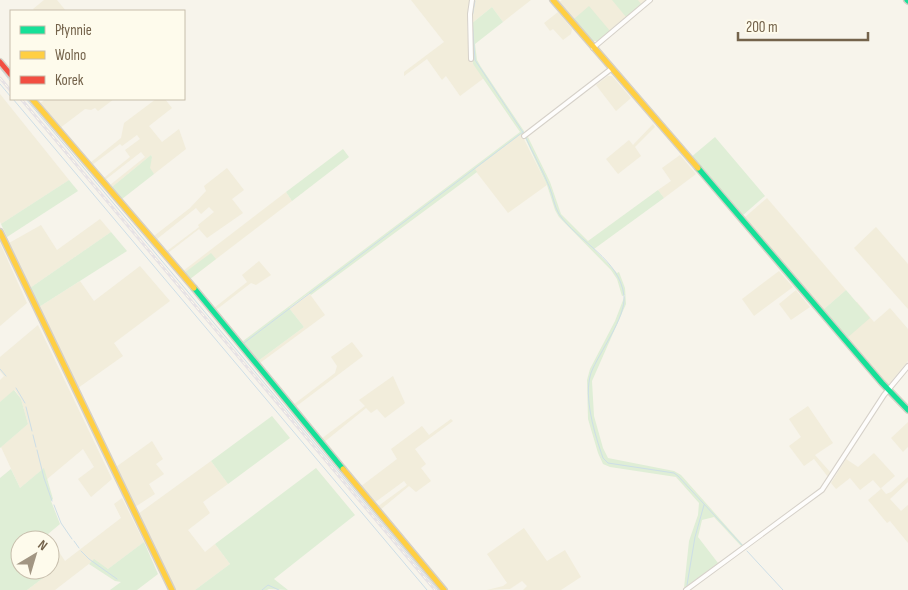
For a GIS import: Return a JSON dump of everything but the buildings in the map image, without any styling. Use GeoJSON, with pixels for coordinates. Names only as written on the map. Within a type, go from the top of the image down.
{"type":"FeatureCollection","features":[{"type":"Feature","properties":{"kind":"street"},"geometry":{"type":"LineString","coordinates":[[470,58],[470,14],[472,0]]}},
{"type":"Feature","properties":{"kind":"street"},"geometry":{"type":"LineString","coordinates":[[553,0],[888,390],[908,410]]}},
{"type":"Feature","properties":{"kind":"street"},"geometry":{"type":"LineString","coordinates":[[593,48],[650,0]]}},
{"type":"Feature","properties":{"kind":"street"},"geometry":{"type":"LineString","coordinates":[[0,62],[10,74]]}},
{"type":"Feature","properties":{"kind":"street"},"geometry":{"type":"LineString","coordinates":[[524,136],[612,69]]}},
{"type":"Feature","properties":{"kind":"street"},"geometry":{"type":"LineString","coordinates":[[33,100],[194,288],[444,590]]}},
{"type":"Feature","properties":{"kind":"street"},"geometry":{"type":"LineString","coordinates":[[0,232],[172,590]]}},
{"type":"Feature","properties":{"kind":"street"},"geometry":{"type":"LineString","coordinates":[[686,590],[822,490],[888,390],[908,366]]}},
{"type":"Feature","properties":{"kind":"shaded area"},"geometry":{"type":"Polygon","coordinates":[[[44,0],[57,0],[65,10],[34,10],[44,0]]]}},
{"type":"Feature","properties":{"kind":"shaded area"},"geometry":{"type":"Polygon","coordinates":[[[411,0],[471,0],[467,24],[469,59],[472,56],[473,64],[484,78],[460,96],[446,76],[442,80],[427,59],[404,76],[404,72],[444,42],[411,0]]]}},
{"type":"Feature","properties":{"kind":"shaded area"},"geometry":{"type":"Polygon","coordinates":[[[474,0],[531,0],[503,22],[492,7],[471,24],[474,0]]]}},
{"type":"Feature","properties":{"kind":"shaded area"},"geometry":{"type":"Polygon","coordinates":[[[562,0],[646,0],[597,41],[593,41],[559,2],[562,0]]]}},
{"type":"Feature","properties":{"kind":"shaded area"},"geometry":{"type":"Polygon","coordinates":[[[558,12],[572,29],[571,34],[563,40],[553,29],[550,31],[544,23],[558,12]]]}},
{"type":"Feature","properties":{"kind":"shaded area"},"geometry":{"type":"Polygon","coordinates":[[[608,76],[612,76],[631,98],[616,111],[596,85],[608,76]]]}},
{"type":"Feature","properties":{"kind":"shaded area"},"geometry":{"type":"Polygon","coordinates":[[[0,94],[69,180],[1,224],[0,222],[0,94]]]}},
{"type":"Feature","properties":{"kind":"shaded area"},"geometry":{"type":"Polygon","coordinates":[[[45,100],[113,100],[98,111],[95,108],[91,110],[85,109],[60,128],[39,104],[45,100]]]}},
{"type":"Feature","properties":{"kind":"shaded area"},"geometry":{"type":"Polygon","coordinates":[[[155,100],[166,100],[172,108],[149,126],[162,142],[179,129],[186,149],[154,174],[149,168],[151,155],[112,187],[110,185],[145,157],[141,152],[105,180],[103,177],[130,157],[125,150],[140,139],[137,135],[122,146],[120,144],[92,165],[90,163],[121,138],[124,123],[155,100]]]}},
{"type":"Feature","properties":{"kind":"shaded area"},"geometry":{"type":"Polygon","coordinates":[[[653,124],[655,127],[635,147],[641,156],[618,174],[606,159],[629,140],[633,145],[653,124]]]}},
{"type":"Feature","properties":{"kind":"shaded area"},"geometry":{"type":"Polygon","coordinates":[[[521,133],[547,185],[508,213],[474,169],[521,133]]]}},
{"type":"Feature","properties":{"kind":"shaded area"},"geometry":{"type":"Polygon","coordinates":[[[680,155],[696,174],[664,198],[658,190],[671,181],[662,168],[680,155]]]}},
{"type":"Feature","properties":{"kind":"shaded area"},"geometry":{"type":"Polygon","coordinates":[[[227,168],[244,190],[232,199],[243,213],[207,238],[199,229],[168,253],[167,251],[199,227],[198,225],[214,212],[209,207],[201,214],[196,208],[157,239],[154,236],[190,208],[206,191],[204,186],[227,168]]]}},
{"type":"Feature","properties":{"kind":"shaded area"},"geometry":{"type":"Polygon","coordinates":[[[286,192],[292,201],[190,279],[183,271],[286,192]]]}},
{"type":"Feature","properties":{"kind":"shaded area"},"geometry":{"type":"Polygon","coordinates":[[[767,198],[846,290],[823,310],[744,218],[767,198]]]}},
{"type":"Feature","properties":{"kind":"shaded area"},"geometry":{"type":"Polygon","coordinates":[[[100,219],[111,232],[30,288],[9,243],[41,225],[57,250],[100,219]]]}},
{"type":"Feature","properties":{"kind":"shaded area"},"geometry":{"type":"Polygon","coordinates":[[[876,227],[908,264],[908,309],[854,248],[876,227]]]}},
{"type":"Feature","properties":{"kind":"shaded area"},"geometry":{"type":"Polygon","coordinates":[[[0,243],[27,303],[0,326],[0,243]]]}},
{"type":"Feature","properties":{"kind":"shaded area"},"geometry":{"type":"Polygon","coordinates":[[[259,261],[271,275],[256,285],[251,283],[216,310],[214,308],[247,282],[242,275],[259,261]]]}},
{"type":"Feature","properties":{"kind":"shaded area"},"geometry":{"type":"Polygon","coordinates":[[[140,266],[170,301],[114,343],[123,356],[78,388],[39,307],[80,281],[94,301],[140,266]]]}},
{"type":"Feature","properties":{"kind":"shaded area"},"geometry":{"type":"Polygon","coordinates":[[[779,271],[793,287],[754,316],[742,299],[779,271]]]}},
{"type":"Feature","properties":{"kind":"shaded area"},"geometry":{"type":"Polygon","coordinates":[[[796,290],[810,307],[791,320],[779,304],[796,290]]]}},
{"type":"Feature","properties":{"kind":"shaded area"},"geometry":{"type":"Polygon","coordinates":[[[309,293],[325,315],[260,363],[258,361],[304,327],[289,308],[309,293]]]}},
{"type":"Feature","properties":{"kind":"shaded area"},"geometry":{"type":"Polygon","coordinates":[[[857,302],[874,322],[890,308],[908,329],[908,361],[889,384],[863,360],[865,358],[833,322],[857,302]]]}},
{"type":"Feature","properties":{"kind":"shaded area"},"geometry":{"type":"Polygon","coordinates":[[[38,325],[112,479],[91,497],[78,479],[94,467],[83,449],[46,480],[43,469],[20,488],[1,447],[28,424],[21,399],[15,390],[0,402],[0,380],[4,376],[0,371],[0,357],[38,325]]]}},
{"type":"Feature","properties":{"kind":"shaded area"},"geometry":{"type":"Polygon","coordinates":[[[352,342],[363,356],[294,408],[293,405],[335,373],[337,366],[331,357],[352,342]]]}},
{"type":"Feature","properties":{"kind":"shaded area"},"geometry":{"type":"Polygon","coordinates":[[[393,376],[405,403],[385,418],[377,409],[371,413],[366,408],[323,443],[321,439],[365,406],[359,400],[393,376]]]}},
{"type":"Feature","properties":{"kind":"shaded area"},"geometry":{"type":"Polygon","coordinates":[[[808,406],[833,443],[815,455],[831,473],[828,477],[814,459],[804,466],[789,446],[801,437],[789,419],[808,406]]]}},
{"type":"Feature","properties":{"kind":"shaded area"},"geometry":{"type":"Polygon","coordinates":[[[451,419],[453,421],[415,449],[426,464],[421,468],[431,481],[416,492],[409,486],[380,510],[377,507],[407,485],[404,481],[374,503],[360,487],[397,459],[391,449],[422,426],[429,435],[451,419]]]}},
{"type":"Feature","properties":{"kind":"shaded area"},"geometry":{"type":"Polygon","coordinates":[[[908,422],[908,447],[903,452],[891,438],[908,422]]]}},
{"type":"Feature","properties":{"kind":"shaded area"},"geometry":{"type":"Polygon","coordinates":[[[152,441],[163,459],[156,464],[164,474],[149,484],[155,494],[135,507],[116,467],[152,441]]]}},
{"type":"Feature","properties":{"kind":"shaded area"},"geometry":{"type":"Polygon","coordinates":[[[874,453],[895,476],[881,488],[886,494],[908,477],[908,482],[890,499],[901,511],[908,505],[908,543],[890,521],[887,523],[868,500],[881,489],[873,480],[860,490],[850,478],[836,489],[831,483],[846,459],[858,467],[874,453]]]}},
{"type":"Feature","properties":{"kind":"shaded area"},"geometry":{"type":"Polygon","coordinates":[[[211,461],[228,484],[203,502],[210,513],[188,530],[205,552],[215,544],[230,564],[195,590],[175,590],[138,514],[211,461]]]}},
{"type":"Feature","properties":{"kind":"shaded area"},"geometry":{"type":"Polygon","coordinates":[[[122,498],[144,542],[108,569],[94,560],[55,590],[27,590],[40,580],[60,580],[60,554],[65,561],[121,518],[114,504],[122,498]]]}},
{"type":"Feature","properties":{"kind":"shaded area"},"geometry":{"type":"Polygon","coordinates":[[[524,528],[547,561],[565,550],[581,577],[561,590],[523,590],[527,586],[522,581],[510,589],[487,590],[503,586],[507,583],[487,554],[524,528]]]}},
{"type":"Feature","properties":{"kind":"green space"},"geometry":{"type":"Polygon","coordinates":[[[612,0],[638,0],[641,4],[626,17],[612,0]]]}},
{"type":"Feature","properties":{"kind":"green space"},"geometry":{"type":"Polygon","coordinates":[[[589,6],[610,31],[597,41],[593,41],[574,19],[589,6]]]}},
{"type":"Feature","properties":{"kind":"green space"},"geometry":{"type":"Polygon","coordinates":[[[492,7],[503,22],[475,44],[477,60],[524,131],[524,134],[521,134],[475,169],[477,172],[311,295],[309,293],[289,308],[304,327],[258,361],[243,341],[520,132],[473,64],[471,24],[492,7]]]}},
{"type":"Feature","properties":{"kind":"green space"},"geometry":{"type":"Polygon","coordinates":[[[528,137],[550,182],[561,214],[588,241],[658,190],[664,198],[594,249],[617,273],[619,272],[625,288],[626,304],[592,381],[594,416],[603,448],[608,458],[674,471],[681,475],[743,545],[741,546],[714,517],[702,520],[698,537],[718,563],[684,588],[689,541],[698,515],[699,503],[676,477],[610,467],[603,464],[588,419],[587,380],[590,369],[615,321],[625,295],[622,296],[617,279],[611,270],[559,217],[547,185],[525,138],[528,137]]]}},
{"type":"Feature","properties":{"kind":"green space"},"geometry":{"type":"Polygon","coordinates":[[[715,137],[765,196],[742,216],[690,158],[715,137]]]}},
{"type":"Feature","properties":{"kind":"green space"},"geometry":{"type":"Polygon","coordinates":[[[343,149],[349,157],[292,201],[286,192],[343,149]]]}},
{"type":"Feature","properties":{"kind":"green space"},"geometry":{"type":"Polygon","coordinates":[[[151,155],[150,168],[154,174],[122,199],[112,187],[151,155]]]}},
{"type":"Feature","properties":{"kind":"green space"},"geometry":{"type":"Polygon","coordinates":[[[69,180],[78,191],[7,237],[1,224],[69,180]]]}},
{"type":"Feature","properties":{"kind":"green space"},"geometry":{"type":"Polygon","coordinates":[[[111,232],[127,251],[39,307],[30,288],[111,232]]]}},
{"type":"Feature","properties":{"kind":"green space"},"geometry":{"type":"Polygon","coordinates":[[[211,253],[216,259],[190,279],[184,273],[211,253]]]}},
{"type":"Feature","properties":{"kind":"green space"},"geometry":{"type":"Polygon","coordinates":[[[846,290],[870,318],[847,338],[823,310],[846,290]]]}},
{"type":"Feature","properties":{"kind":"green space"},"geometry":{"type":"Polygon","coordinates":[[[14,390],[21,399],[28,424],[0,448],[0,402],[14,390]]]}},
{"type":"Feature","properties":{"kind":"green space"},"geometry":{"type":"Polygon","coordinates":[[[272,416],[290,438],[228,484],[211,461],[272,416]]]}},
{"type":"Feature","properties":{"kind":"green space"},"geometry":{"type":"Polygon","coordinates":[[[44,468],[53,499],[51,501],[60,524],[53,530],[10,530],[10,580],[40,580],[27,590],[0,590],[0,478],[11,469],[20,488],[44,468]]]}},
{"type":"Feature","properties":{"kind":"green space"},"geometry":{"type":"Polygon","coordinates":[[[316,468],[355,515],[274,579],[288,590],[195,590],[230,564],[215,544],[316,468]]]}},
{"type":"Feature","properties":{"kind":"green space"},"geometry":{"type":"Polygon","coordinates":[[[144,542],[158,574],[137,590],[110,590],[121,582],[115,581],[89,564],[94,559],[108,569],[144,542]]]}},
{"type":"Feature","properties":{"kind":"waterway"},"geometry":{"type":"LineString","coordinates":[[475,1],[472,18],[475,60],[524,134]]}},
{"type":"Feature","properties":{"kind":"waterway"},"geometry":{"type":"LineString","coordinates":[[0,68],[10,81]]}},
{"type":"Feature","properties":{"kind":"waterway"},"geometry":{"type":"LineString","coordinates":[[0,84],[10,96]]}},
{"type":"Feature","properties":{"kind":"waterway"},"geometry":{"type":"LineString","coordinates":[[14,100],[427,590]]}},
{"type":"Feature","properties":{"kind":"waterway"},"geometry":{"type":"LineString","coordinates":[[27,100],[438,590]]}},
{"type":"Feature","properties":{"kind":"waterway"},"geometry":{"type":"LineString","coordinates":[[244,343],[523,132]]}},
{"type":"Feature","properties":{"kind":"waterway"},"geometry":{"type":"LineString","coordinates":[[526,138],[550,189],[559,214],[567,224],[607,261],[621,283],[624,296],[621,314],[591,373],[589,383],[588,393],[591,416],[603,458],[608,463],[674,473],[742,545]]}},
{"type":"Feature","properties":{"kind":"waterway"},"geometry":{"type":"LineString","coordinates":[[0,369],[6,376]]}},
{"type":"Feature","properties":{"kind":"waterway"},"geometry":{"type":"LineString","coordinates":[[16,388],[25,403]]}},
{"type":"Feature","properties":{"kind":"waterway"},"geometry":{"type":"LineString","coordinates":[[26,407],[32,431]]}},
{"type":"Feature","properties":{"kind":"waterway"},"geometry":{"type":"LineString","coordinates":[[33,435],[36,447]]}},
{"type":"Feature","properties":{"kind":"waterway"},"geometry":{"type":"LineString","coordinates":[[37,450],[52,501]]}},
{"type":"Feature","properties":{"kind":"waterway"},"geometry":{"type":"LineString","coordinates":[[54,505],[61,523],[72,539]]}},
{"type":"Feature","properties":{"kind":"waterway"},"geometry":{"type":"LineString","coordinates":[[687,585],[695,537],[704,505]]}},
{"type":"Feature","properties":{"kind":"waterway"},"geometry":{"type":"LineString","coordinates":[[74,541],[79,548]]}},
{"type":"Feature","properties":{"kind":"waterway"},"geometry":{"type":"LineString","coordinates":[[81,551],[117,579]]}},
{"type":"Feature","properties":{"kind":"waterway"},"geometry":{"type":"LineString","coordinates":[[747,551],[783,590]]}},
{"type":"Feature","properties":{"kind":"waterway"},"geometry":{"type":"LineString","coordinates":[[262,590],[268,585],[279,590]]}},
{"type":"Feature","properties":{"kind":"railway"},"geometry":{"type":"LineString","coordinates":[[0,78],[10,90]]}},
{"type":"Feature","properties":{"kind":"railway"},"geometry":{"type":"LineString","coordinates":[[22,100],[435,590]]}},
{"type":"Feature","properties":{"kind":"traffic: fast"},"geometry":{"type":"LineString","coordinates":[[698,168],[882,383],[908,410]]}},
{"type":"Feature","properties":{"kind":"traffic: fast"},"geometry":{"type":"LineString","coordinates":[[194,288],[343,469]]}},
{"type":"Feature","properties":{"kind":"traffic: slow"},"geometry":{"type":"LineString","coordinates":[[553,0],[698,168]]}},
{"type":"Feature","properties":{"kind":"traffic: slow"},"geometry":{"type":"LineString","coordinates":[[33,100],[194,288]]}},
{"type":"Feature","properties":{"kind":"traffic: slow"},"geometry":{"type":"LineString","coordinates":[[0,232],[172,590]]}},
{"type":"Feature","properties":{"kind":"traffic: slow"},"geometry":{"type":"LineString","coordinates":[[343,469],[444,590]]}},
{"type":"Feature","properties":{"kind":"traffic: jam"},"geometry":{"type":"LineString","coordinates":[[0,62],[10,74]]}}]}
